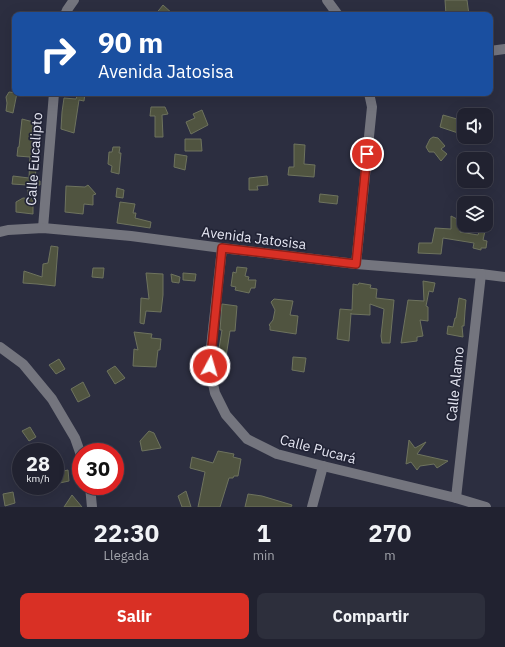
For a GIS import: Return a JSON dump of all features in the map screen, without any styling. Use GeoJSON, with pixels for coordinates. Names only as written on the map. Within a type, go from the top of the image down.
{"type":"FeatureCollection","features":[{"type":"Feature","properties":{"kind":"street"},"geometry":{"type":"LineString","coordinates":[[66,12],[74,0]]}},
{"type":"Feature","properties":{"kind":"street"},"geometry":{"type":"LineString","coordinates":[[327,0],[336,12]]}},
{"type":"Feature","properties":{"kind":"street"},"geometry":{"type":"LineString","coordinates":[[493,51],[505,49]]}},
{"type":"Feature","properties":{"kind":"street","name":"Calle Eucalipto"},"geometry":{"type":"LineString","coordinates":[[43,228],[54,96]]}},
{"type":"Feature","properties":{"kind":"street"},"geometry":{"type":"LineString","coordinates":[[356,264],[372,107],[370,96]]}},
{"type":"Feature","properties":{"kind":"street","name":"Avenida Jatosisa"},"geometry":{"type":"LineString","coordinates":[[0,232],[8,230],[43,228],[131,236],[356,264],[505,277]]}},
{"type":"Feature","properties":{"kind":"street","name":"Calle Pucará"},"geometry":{"type":"LineString","coordinates":[[222,248],[210,366],[215,393],[226,415],[247,439],[278,454],[456,498],[486,507]]}},
{"type":"Feature","properties":{"kind":"street","name":"Calle Alamo"},"geometry":{"type":"LineString","coordinates":[[456,498],[481,274]]}},
{"type":"Feature","properties":{"kind":"street"},"geometry":{"type":"LineString","coordinates":[[0,347],[22,364],[52,399],[77,443]]}},
{"type":"Feature","properties":{"kind":"street"},"geometry":{"type":"LineString","coordinates":[[312,507],[323,466]]}},
{"type":"Feature","properties":{"kind":"street"},"geometry":{"type":"LineString","coordinates":[[91,495],[92,507]]}},
{"type":"Feature","properties":{"kind":"building"},"geometry":{"type":"Polygon","coordinates":[[[445,0],[467,0],[469,12],[446,12],[445,0]]]}},
{"type":"Feature","properties":{"kind":"building"},"geometry":{"type":"Polygon","coordinates":[[[163,5],[171,12],[157,12],[163,5]]]}},
{"type":"Feature","properties":{"kind":"building"},"geometry":{"type":"Polygon","coordinates":[[[9,92],[12,92],[12,96],[16,96],[13,113],[6,111],[6,97],[9,92]]]}},
{"type":"Feature","properties":{"kind":"building"},"geometry":{"type":"Polygon","coordinates":[[[77,96],[85,96],[84,101],[79,100],[74,133],[61,129],[62,112],[64,98],[76,99],[77,96]]]}},
{"type":"Feature","properties":{"kind":"building"},"geometry":{"type":"Polygon","coordinates":[[[151,107],[165,107],[168,114],[162,115],[163,137],[155,137],[155,116],[150,116],[151,107]]]}},
{"type":"Feature","properties":{"kind":"building"},"geometry":{"type":"Polygon","coordinates":[[[202,110],[208,125],[191,134],[186,122],[195,118],[193,114],[202,110]]]}},
{"type":"Feature","properties":{"kind":"building"},"geometry":{"type":"Polygon","coordinates":[[[443,115],[457,119],[457,133],[440,127],[443,115]]]}},
{"type":"Feature","properties":{"kind":"building"},"geometry":{"type":"Polygon","coordinates":[[[22,119],[41,124],[35,180],[40,181],[40,185],[35,185],[34,195],[28,195],[28,185],[12,184],[13,176],[29,178],[30,157],[17,156],[22,119]]]}},
{"type":"Feature","properties":{"kind":"building"},"geometry":{"type":"Polygon","coordinates":[[[433,137],[438,138],[445,146],[441,149],[447,154],[441,161],[434,152],[429,152],[426,147],[430,139],[433,137]]]}},
{"type":"Feature","properties":{"kind":"building"},"geometry":{"type":"Polygon","coordinates":[[[185,139],[201,139],[202,151],[185,151],[185,139]]]}},
{"type":"Feature","properties":{"kind":"building"},"geometry":{"type":"Polygon","coordinates":[[[294,144],[305,145],[304,164],[315,165],[314,177],[288,175],[289,167],[294,167],[294,144]]]}},
{"type":"Feature","properties":{"kind":"building"},"geometry":{"type":"Polygon","coordinates":[[[113,147],[120,147],[119,153],[121,153],[119,174],[111,172],[112,166],[108,164],[109,152],[112,152],[113,147]]]}},
{"type":"Feature","properties":{"kind":"building"},"geometry":{"type":"Polygon","coordinates":[[[175,154],[187,156],[185,170],[174,167],[175,154]]]}},
{"type":"Feature","properties":{"kind":"building"},"geometry":{"type":"Polygon","coordinates":[[[267,176],[268,185],[257,186],[258,190],[249,190],[249,178],[267,176]]]}},
{"type":"Feature","properties":{"kind":"building"},"geometry":{"type":"Polygon","coordinates":[[[88,185],[96,194],[93,195],[93,205],[84,204],[83,214],[65,212],[66,186],[85,187],[88,185]]]}},
{"type":"Feature","properties":{"kind":"building"},"geometry":{"type":"Polygon","coordinates":[[[117,188],[124,190],[123,198],[116,197],[117,188]]]}},
{"type":"Feature","properties":{"kind":"building"},"geometry":{"type":"Polygon","coordinates":[[[320,194],[338,196],[337,204],[319,202],[320,194]]]}},
{"type":"Feature","properties":{"kind":"building"},"geometry":{"type":"Polygon","coordinates":[[[23,198],[33,199],[33,214],[16,212],[16,202],[23,198]]]}},
{"type":"Feature","properties":{"kind":"building"},"geometry":{"type":"Polygon","coordinates":[[[120,202],[135,204],[133,213],[136,213],[135,218],[151,222],[150,228],[117,223],[120,202]]]}},
{"type":"Feature","properties":{"kind":"building"},"geometry":{"type":"Polygon","coordinates":[[[451,216],[457,219],[457,232],[478,235],[479,232],[485,232],[483,240],[487,241],[486,248],[481,248],[481,250],[473,248],[474,243],[443,238],[441,254],[418,253],[419,243],[432,243],[435,228],[451,229],[451,216]]]}},
{"type":"Feature","properties":{"kind":"building"},"geometry":{"type":"Polygon","coordinates":[[[51,246],[58,247],[55,286],[23,283],[24,271],[42,277],[43,264],[48,263],[51,246]]]}},
{"type":"Feature","properties":{"kind":"building"},"geometry":{"type":"Polygon","coordinates":[[[237,267],[247,268],[245,276],[249,277],[248,280],[256,280],[255,288],[251,288],[249,293],[235,290],[236,287],[231,286],[233,272],[236,273],[237,267]]]}},
{"type":"Feature","properties":{"kind":"building"},"geometry":{"type":"Polygon","coordinates":[[[93,268],[104,268],[103,278],[92,277],[93,268]]]}},
{"type":"Feature","properties":{"kind":"building"},"geometry":{"type":"Polygon","coordinates":[[[146,273],[163,274],[163,295],[161,312],[146,311],[144,324],[140,323],[141,298],[149,299],[146,273]]]}},
{"type":"Feature","properties":{"kind":"building"},"geometry":{"type":"Polygon","coordinates":[[[183,273],[196,274],[195,281],[183,280],[183,273]]]}},
{"type":"Feature","properties":{"kind":"building"},"geometry":{"type":"Polygon","coordinates":[[[171,274],[180,277],[179,283],[172,282],[171,274]]]}},
{"type":"Feature","properties":{"kind":"building"},"geometry":{"type":"Polygon","coordinates":[[[423,281],[435,283],[433,292],[429,291],[426,306],[428,307],[428,321],[420,320],[423,336],[417,337],[417,341],[401,343],[408,300],[424,301],[423,281]]]}},
{"type":"Feature","properties":{"kind":"building"},"geometry":{"type":"Polygon","coordinates":[[[359,283],[371,285],[370,288],[377,289],[376,298],[394,300],[390,343],[382,343],[381,336],[384,309],[370,304],[370,315],[351,313],[349,341],[337,339],[340,309],[352,310],[353,284],[358,285],[359,283]]]}},
{"type":"Feature","properties":{"kind":"building"},"geometry":{"type":"Polygon","coordinates":[[[459,298],[466,300],[464,326],[462,326],[463,337],[447,334],[448,326],[453,327],[456,318],[459,298]]]}},
{"type":"Feature","properties":{"kind":"building"},"geometry":{"type":"Polygon","coordinates":[[[274,299],[293,301],[290,315],[298,316],[296,334],[270,330],[269,325],[273,320],[275,310],[271,302],[274,299]]]}},
{"type":"Feature","properties":{"kind":"building"},"geometry":{"type":"Polygon","coordinates":[[[222,304],[237,306],[235,331],[230,331],[226,357],[218,355],[222,330],[220,330],[222,304]]]}},
{"type":"Feature","properties":{"kind":"building"},"geometry":{"type":"Polygon","coordinates":[[[134,332],[152,334],[151,338],[161,339],[156,367],[133,366],[134,349],[138,350],[134,332]]]}},
{"type":"Feature","properties":{"kind":"building"},"geometry":{"type":"Polygon","coordinates":[[[293,357],[306,358],[304,372],[292,370],[293,357]]]}},
{"type":"Feature","properties":{"kind":"building"},"geometry":{"type":"Polygon","coordinates":[[[59,359],[65,369],[56,374],[49,365],[59,359]]]}},
{"type":"Feature","properties":{"kind":"building"},"geometry":{"type":"Polygon","coordinates":[[[115,366],[125,378],[115,384],[107,371],[115,366]]]}},
{"type":"Feature","properties":{"kind":"building"},"geometry":{"type":"Polygon","coordinates":[[[83,382],[90,396],[78,402],[71,389],[83,382]]]}},
{"type":"Feature","properties":{"kind":"building"},"geometry":{"type":"Polygon","coordinates":[[[30,427],[36,437],[29,441],[22,431],[30,427]]]}},
{"type":"Feature","properties":{"kind":"building"},"geometry":{"type":"Polygon","coordinates":[[[149,431],[154,433],[161,448],[142,451],[140,441],[149,431]]]}},
{"type":"Feature","properties":{"kind":"building"},"geometry":{"type":"Polygon","coordinates":[[[409,440],[415,448],[426,442],[417,454],[448,461],[437,468],[434,464],[420,466],[417,470],[411,462],[406,464],[409,440]]]}},
{"type":"Feature","properties":{"kind":"building"},"geometry":{"type":"Polygon","coordinates":[[[218,451],[234,454],[233,457],[241,459],[238,476],[229,478],[220,507],[198,507],[205,472],[190,468],[192,457],[213,463],[218,451]]]}},
{"type":"Feature","properties":{"kind":"building"},"geometry":{"type":"Polygon","coordinates":[[[68,470],[69,481],[64,482],[64,471],[68,470]]]}},
{"type":"Feature","properties":{"kind":"building"},"geometry":{"type":"Polygon","coordinates":[[[186,491],[191,507],[182,507],[178,496],[186,491]]]}},
{"type":"Feature","properties":{"kind":"building"},"geometry":{"type":"Polygon","coordinates":[[[12,492],[15,503],[5,506],[3,494],[12,492]]]}},
{"type":"Feature","properties":{"kind":"building"},"geometry":{"type":"Polygon","coordinates":[[[248,494],[262,496],[292,505],[291,507],[245,507],[248,494]]]}},
{"type":"Feature","properties":{"kind":"building"},"geometry":{"type":"Polygon","coordinates":[[[72,495],[82,507],[64,507],[72,495]]]}},
{"type":"Feature","properties":{"kind":"route"},"geometry":{"type":"LineString","coordinates":[[210,366],[222,248],[356,264],[367,154]]}}]}
